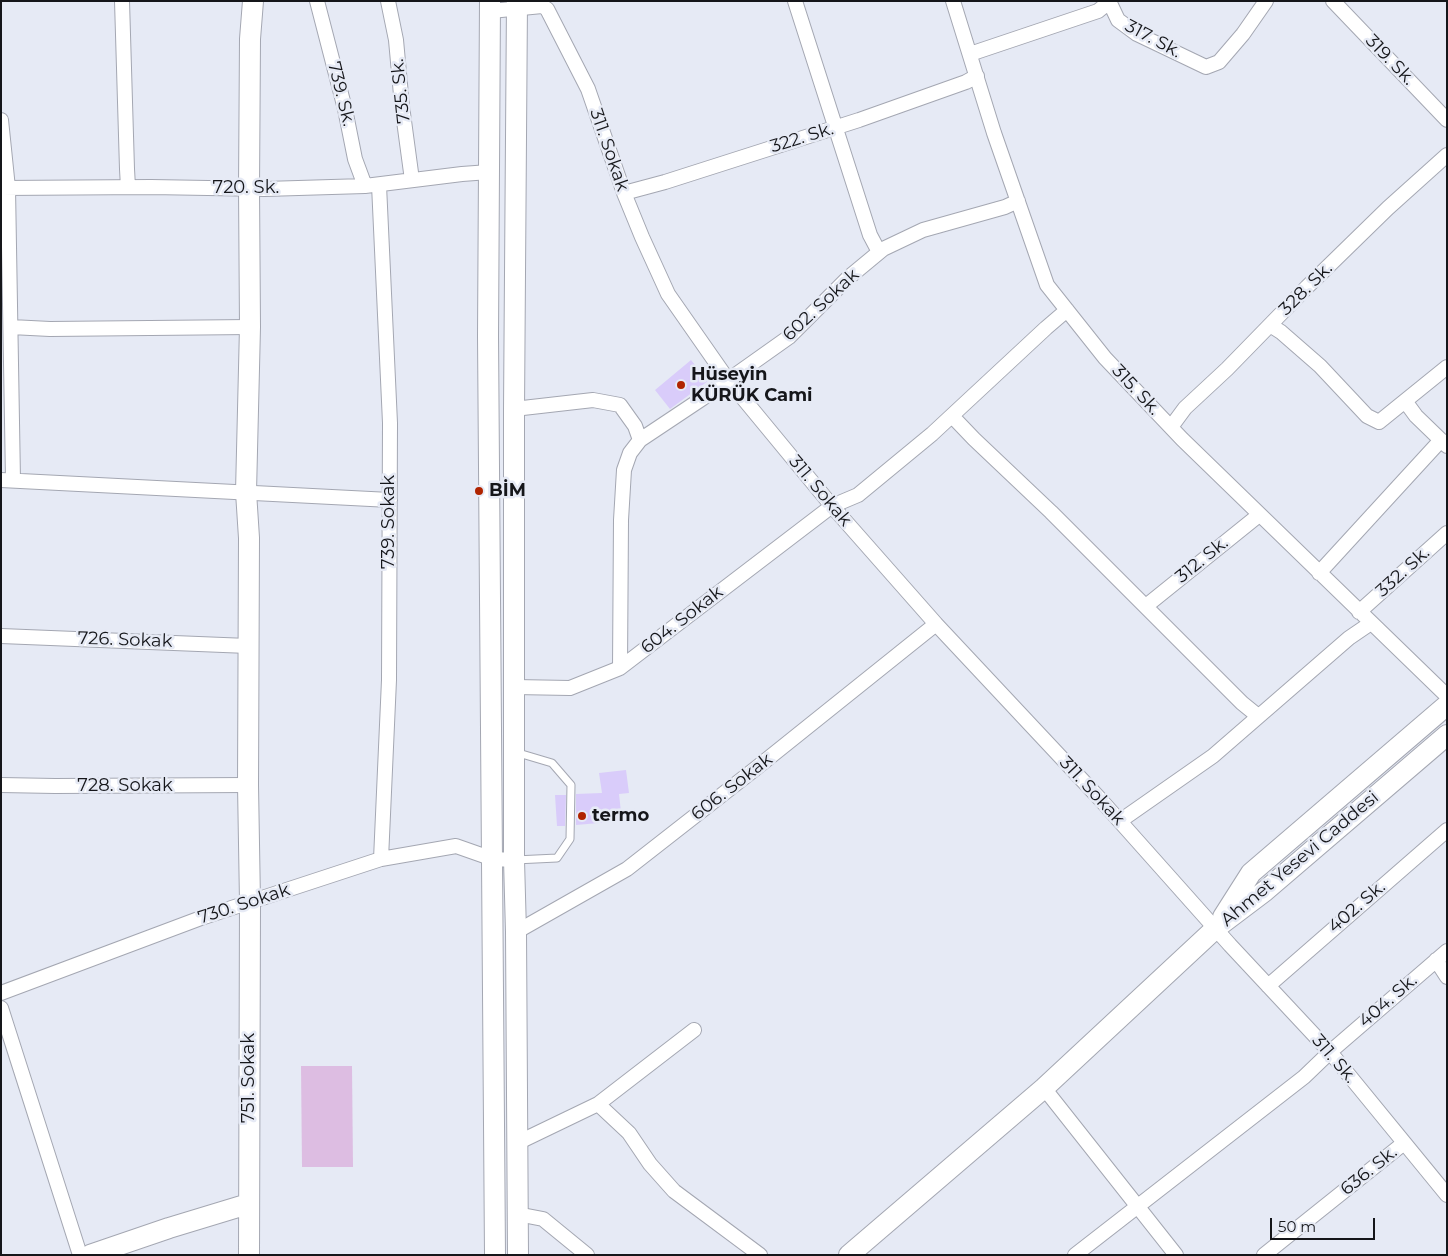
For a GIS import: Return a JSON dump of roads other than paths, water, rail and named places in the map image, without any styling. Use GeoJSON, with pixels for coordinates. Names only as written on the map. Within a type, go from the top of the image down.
{"type":"FeatureCollection","features":[{"type":"Feature","properties":{"kind":"street"},"geometry":{"type":"LineString","coordinates":[[122,1],[128,187]]}},
{"type":"Feature","properties":{"kind":"street","name":"751. Sokak"},"geometry":{"type":"LineString","coordinates":[[249,1255],[250,902],[248,538],[246,492],[250,327],[250,39],[253,1]]}},
{"type":"Feature","properties":{"kind":"street","name":"739. Sk."},"geometry":{"type":"LineString","coordinates":[[317,1],[356,159],[372,185]]}},
{"type":"Feature","properties":{"kind":"street","name":"735. Sk."},"geometry":{"type":"LineString","coordinates":[[388,1],[396,40],[402,106],[412,180]]}},
{"type":"Feature","properties":{"kind":"street"},"geometry":{"type":"LineString","coordinates":[[795,1],[870,235],[879,252]]}},
{"type":"Feature","properties":{"kind":"street","name":"315. Sk."},"geometry":{"type":"LineString","coordinates":[[953,1],[1018,202],[1047,284],[1105,358],[1171,428],[1447,696]]}},
{"type":"Feature","properties":{"kind":"street","name":"317. Sk."},"geometry":{"type":"LineString","coordinates":[[1109,2],[1118,20],[1137,34],[1206,67],[1219,62],[1243,34],[1266,1]]}},
{"type":"Feature","properties":{"kind":"street","name":"319. Sk."},"geometry":{"type":"LineString","coordinates":[[1332,1],[1447,120]]}},
{"type":"Feature","properties":{"kind":"street"},"geometry":{"type":"LineString","coordinates":[[970,54],[1098,11],[1109,2]]}},
{"type":"Feature","properties":{"kind":"street"},"geometry":{"type":"LineString","coordinates":[[495,1255],[488,336],[490,6],[517,5],[514,409],[514,860],[518,1255]]}},
{"type":"Feature","properties":{"kind":"street","name":"311. Sokak"},"geometry":{"type":"LineString","coordinates":[[517,5],[542,6],[546,9],[588,89],[624,193],[668,294],[728,380],[832,506],[936,624],[1120,821],[1216,928]]}},
{"type":"Feature","properties":{"kind":"street","name":"322. Sk."},"geometry":{"type":"LineString","coordinates":[[624,193],[835,128],[966,82],[977,76]]}},
{"type":"Feature","properties":{"kind":"street"},"geometry":{"type":"LineString","coordinates":[[1,120],[11,327],[7,480],[390,500]]}},
{"type":"Feature","properties":{"kind":"street","name":"328. Sk."},"geometry":{"type":"LineString","coordinates":[[1171,428],[1185,408],[1227,369],[1388,208],[1447,155]]}},
{"type":"Feature","properties":{"kind":"street","name":"720. Sk."},"geometry":{"type":"LineString","coordinates":[[4,188],[249,188],[372,185],[489,172]]}},
{"type":"Feature","properties":{"kind":"street","name":"739. Sokak"},"geometry":{"type":"LineString","coordinates":[[372,185],[390,423],[389,680],[381,859]]}},
{"type":"Feature","properties":{"kind":"street","name":"602. Sokak"},"geometry":{"type":"LineString","coordinates":[[640,440],[789,337],[848,278],[879,252],[922,230],[1018,202]]}},
{"type":"Feature","properties":{"kind":"street","name":"604. Sokak"},"geometry":{"type":"LineString","coordinates":[[515,687],[570,688],[620,668],[832,506],[858,495],[932,434],[1067,310]]}},
{"type":"Feature","properties":{"kind":"street"},"geometry":{"type":"LineString","coordinates":[[1270,325],[1281,332],[1320,366],[1367,416],[1379,422],[1447,366]]}},
{"type":"Feature","properties":{"kind":"street"},"geometry":{"type":"LineString","coordinates":[[11,327],[50,329],[250,327]]}},
{"type":"Feature","properties":{"kind":"street"},"geometry":{"type":"LineString","coordinates":[[514,409],[593,400],[620,406],[635,426],[640,440],[630,453],[624,470],[621,520],[620,668]]}},
{"type":"Feature","properties":{"kind":"street"},"geometry":{"type":"LineString","coordinates":[[1319,573],[1444,443],[1416,416],[1405,401]]}},
{"type":"Feature","properties":{"kind":"street"},"geometry":{"type":"LineString","coordinates":[[952,416],[1242,703],[1258,716]]}},
{"type":"Feature","properties":{"kind":"street","name":"312. Sk."},"geometry":{"type":"LineString","coordinates":[[1146,606],[1259,515]]}},
{"type":"Feature","properties":{"kind":"street","name":"332. Sk."},"geometry":{"type":"LineString","coordinates":[[1359,612],[1447,533]]}},
{"type":"Feature","properties":{"kind":"street"},"geometry":{"type":"LineString","coordinates":[[1120,821],[1213,756],[1349,638],[1371,623]]}},
{"type":"Feature","properties":{"kind":"street","name":"606. Sokak"},"geometry":{"type":"LineString","coordinates":[[516,932],[627,869],[777,752],[936,624]]}},
{"type":"Feature","properties":{"kind":"street","name":"726. Sokak"},"geometry":{"type":"LineString","coordinates":[[1,636],[248,646]]}},
{"type":"Feature","properties":{"kind":"street","name":"Ahmet Yesevi Caddesi"},"geometry":{"type":"LineString","coordinates":[[1216,928],[1251,873],[1447,705]]}},
{"type":"Feature","properties":{"kind":"street","name":"Ahmet Yesevi Caddesi"},"geometry":{"type":"LineString","coordinates":[[1216,928],[1265,891],[1447,735]]}},
{"type":"Feature","properties":{"kind":"street"},"geometry":{"type":"LineString","coordinates":[[492,743],[515,752]]}},
{"type":"Feature","properties":{"kind":"street","name":"728. Sokak"},"geometry":{"type":"LineString","coordinates":[[1,785],[248,785]]}},
{"type":"Feature","properties":{"kind":"street","name":"402. Sk."},"geometry":{"type":"LineString","coordinates":[[1268,986],[1447,830]]}},
{"type":"Feature","properties":{"kind":"street","name":"730. Sokak"},"geometry":{"type":"LineString","coordinates":[[1,993],[201,918],[381,859],[456,846],[493,859],[514,860]]}},
{"type":"Feature","properties":{"kind":"street"},"geometry":{"type":"LineString","coordinates":[[849,1255],[1044,1088],[1216,928]]}},
{"type":"Feature","properties":{"kind":"street","name":"311. Sk."},"geometry":{"type":"LineString","coordinates":[[1216,928],[1330,1052],[1447,1195]]}},
{"type":"Feature","properties":{"kind":"street"},"geometry":{"type":"LineString","coordinates":[[1441,956],[1447,977]]}},
{"type":"Feature","properties":{"kind":"street","name":"404. Sk."},"geometry":{"type":"LineString","coordinates":[[1075,1255],[1304,1077],[1330,1052],[1441,956]]}},
{"type":"Feature","properties":{"kind":"street"},"geometry":{"type":"LineString","coordinates":[[1,1008],[80,1255]]}},
{"type":"Feature","properties":{"kind":"street"},"geometry":{"type":"LineString","coordinates":[[517,1143],[598,1104],[694,1030]]}},
{"type":"Feature","properties":{"kind":"street"},"geometry":{"type":"LineString","coordinates":[[1044,1088],[1176,1255]]}},
{"type":"Feature","properties":{"kind":"street"},"geometry":{"type":"LineString","coordinates":[[598,1104],[629,1133],[650,1164],[674,1191],[760,1255]]}},
{"type":"Feature","properties":{"kind":"street","name":"636. Sk."},"geometry":{"type":"LineString","coordinates":[[1264,1255],[1404,1143]]}},
{"type":"Feature","properties":{"kind":"street"},"geometry":{"type":"LineString","coordinates":[[90,1255],[248,1204]]}},
{"type":"Feature","properties":{"kind":"street"},"geometry":{"type":"LineString","coordinates":[[518,1214],[543,1219],[587,1255]]}},
{"type":"Feature","properties":{"kind":"lane"},"geometry":{"type":"LineString","coordinates":[[514,860],[557,858],[570,838],[571,785],[552,763],[515,752]]}},
{"type":"Feature","properties":{"kind":"place","name":"Hüseyin KÜRÜK Cami"},"geometry":{"type":"Point","coordinates":[681,385]}},
{"type":"Feature","properties":{"kind":"place","name":"BİM"},"geometry":{"type":"Point","coordinates":[479,491]}},
{"type":"Feature","properties":{"kind":"place","name":"termo"},"geometry":{"type":"Point","coordinates":[582,816]}}]}
